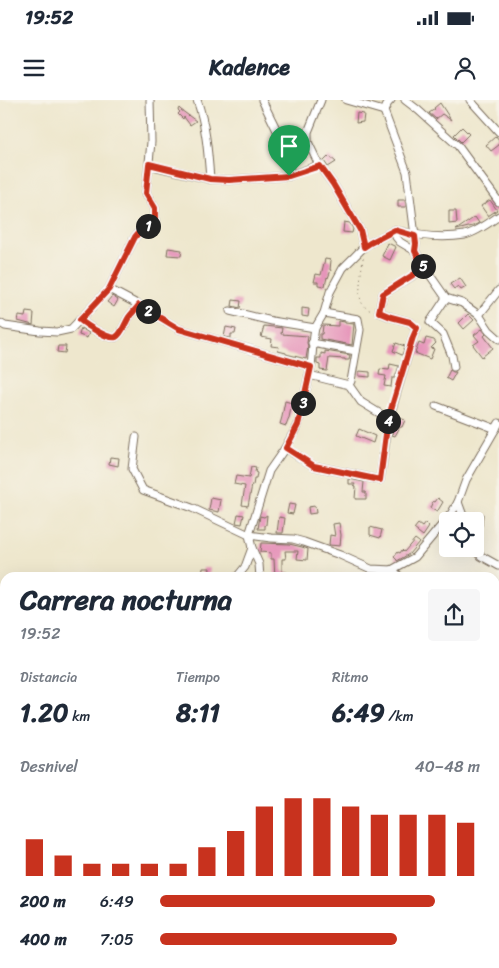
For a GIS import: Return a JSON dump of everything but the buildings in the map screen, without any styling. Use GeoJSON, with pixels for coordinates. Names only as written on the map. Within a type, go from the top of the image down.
{"type":"FeatureCollection","features":[{"type":"Feature","properties":{"kind":"street"},"geometry":{"type":"LineString","coordinates":[[0,324],[40,331],[57,332],[71,329],[109,289],[135,237],[140,231],[155,221],[155,208],[146,193],[151,142],[150,100]]}},
{"type":"Feature","properties":{"kind":"street"},"geometry":{"type":"LineString","coordinates":[[197,100],[207,140],[210,179]]}},
{"type":"Feature","properties":{"kind":"street"},"geometry":{"type":"LineString","coordinates":[[262,100],[288,153],[290,164],[289,176]]}},
{"type":"Feature","properties":{"kind":"street"},"geometry":{"type":"LineString","coordinates":[[320,100],[308,132],[308,142],[320,166],[360,230],[364,247]]}},
{"type":"Feature","properties":{"kind":"street"},"geometry":{"type":"LineString","coordinates":[[346,100],[384,111]]}},
{"type":"Feature","properties":{"kind":"street"},"geometry":{"type":"LineString","coordinates":[[391,100],[384,111],[407,172],[416,244],[415,251]]}},
{"type":"Feature","properties":{"kind":"street"},"geometry":{"type":"LineString","coordinates":[[406,100],[458,146],[499,202]]}},
{"type":"Feature","properties":{"kind":"street"},"geometry":{"type":"LineString","coordinates":[[470,100],[499,132]]}},
{"type":"Feature","properties":{"kind":"street"},"geometry":{"type":"LineString","coordinates":[[149,164],[210,179],[229,180],[289,176],[320,166]]}},
{"type":"Feature","properties":{"kind":"street"},"geometry":{"type":"LineString","coordinates":[[260,572],[259,564],[249,535],[269,471],[286,448],[298,425],[310,371],[312,343],[316,328],[324,313],[330,292],[343,268],[364,247],[395,230],[415,236],[432,237],[466,234],[485,226],[499,216]]}},
{"type":"Feature","properties":{"kind":"street"},"geometry":{"type":"LineString","coordinates":[[395,230],[396,237],[400,242],[415,251],[424,268],[446,298],[462,303],[479,315],[489,330],[499,339]]}},
{"type":"Feature","properties":{"kind":"street"},"geometry":{"type":"LineString","coordinates":[[417,328],[410,322],[379,312],[383,294],[424,268]]}},
{"type":"Feature","properties":{"kind":"street"},"geometry":{"type":"LineString","coordinates":[[109,289],[179,329],[349,385],[361,402],[388,419]]}},
{"type":"Feature","properties":{"kind":"street"},"geometry":{"type":"LineString","coordinates":[[479,315],[499,290]]}},
{"type":"Feature","properties":{"kind":"street"},"geometry":{"type":"LineString","coordinates":[[286,448],[314,466],[380,480],[388,419],[413,337],[417,328],[430,322],[446,298]]}},
{"type":"Feature","properties":{"kind":"street"},"geometry":{"type":"LineString","coordinates":[[80,320],[89,327],[111,338],[116,337],[139,305]]}},
{"type":"Feature","properties":{"kind":"street"},"geometry":{"type":"LineString","coordinates":[[230,311],[272,321],[316,328]]}},
{"type":"Feature","properties":{"kind":"street"},"geometry":{"type":"LineString","coordinates":[[324,313],[358,319],[360,330],[349,385]]}},
{"type":"Feature","properties":{"kind":"street"},"geometry":{"type":"LineString","coordinates":[[430,322],[443,334],[454,366]]}},
{"type":"Feature","properties":{"kind":"street"},"geometry":{"type":"LineString","coordinates":[[312,343],[356,351]]}},
{"type":"Feature","properties":{"kind":"street"},"geometry":{"type":"LineString","coordinates":[[389,572],[414,557],[451,514],[458,502],[466,480],[497,426],[436,406]]}},
{"type":"Feature","properties":{"kind":"street"},"geometry":{"type":"LineString","coordinates":[[136,437],[132,470],[142,490],[192,508],[249,535],[298,541],[319,547],[371,569],[393,570]]}},
{"type":"Feature","properties":{"kind":"street"},"geometry":{"type":"LineString","coordinates":[[458,502],[462,512]]}},
{"type":"Feature","properties":{"kind":"street"},"geometry":{"type":"LineString","coordinates":[[241,572],[245,567],[252,548]]}},
{"type":"Feature","properties":{"kind":"street"},"geometry":{"type":"LineString","coordinates":[[482,557],[499,566]]}},
{"type":"Feature","properties":{"kind":"path"},"geometry":{"type":"LineString","coordinates":[[288,153],[291,149],[308,142]]}},
{"type":"Feature","properties":{"kind":"path"},"geometry":{"type":"LineString","coordinates":[[364,247],[360,297],[366,308],[370,311],[379,312]]}},
{"type":"Feature","properties":{"kind":"route"},"geometry":{"type":"LineString","coordinates":[[149,164],[210,179],[229,180],[289,176],[320,166],[360,230],[364,247],[395,230],[415,236],[415,251],[424,268],[383,294],[379,312],[410,322],[417,328],[388,419],[380,480],[314,466],[286,448],[298,425],[311,367],[179,329],[139,305],[116,337],[111,338],[89,327],[80,320],[109,289],[135,237],[140,231],[155,221],[155,208],[146,193],[149,164]]}}]}
